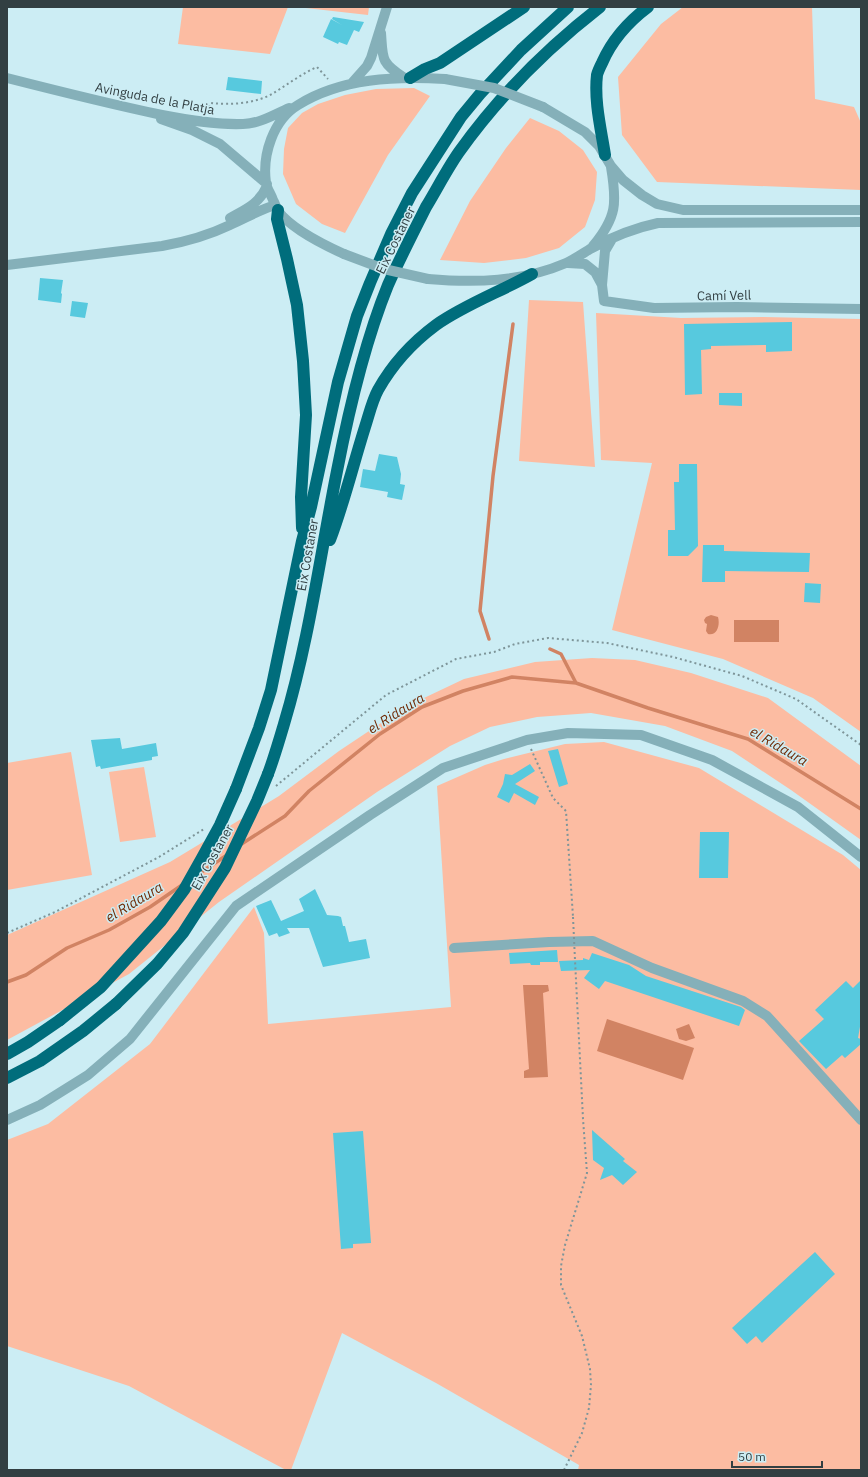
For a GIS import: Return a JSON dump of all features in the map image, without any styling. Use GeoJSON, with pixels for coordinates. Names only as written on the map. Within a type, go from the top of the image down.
{"type":"FeatureCollection","features":[{"type":"Feature","properties":{"kind":"highway"},"geometry":{"type":"LineString","coordinates":[[407,77],[440,63],[524,7]]}},
{"type":"Feature","properties":{"kind":"highway","name":"Eix Costaner"},"geometry":{"type":"LineString","coordinates":[[7,1054],[28,1042],[60,1020],[101,987],[161,921],[184,890],[220,825],[236,789],[259,728],[271,690],[302,541],[312,507],[332,407],[347,349],[359,310],[394,227],[412,193],[461,117],[521,50],[568,7]]}},
{"type":"Feature","properties":{"kind":"highway","name":"Eix Costaner"},"geometry":{"type":"LineString","coordinates":[[7,1078],[40,1061],[83,1031],[116,1004],[157,964],[183,933],[225,868],[258,801],[295,687],[320,567],[337,470],[366,349],[388,286],[408,241],[458,154],[494,106],[531,66],[600,7]]}},
{"type":"Feature","properties":{"kind":"highway"},"geometry":{"type":"LineString","coordinates":[[605,155],[598,113],[598,74],[606,54],[619,34],[648,7]]}},
{"type":"Feature","properties":{"kind":"highway"},"geometry":{"type":"LineString","coordinates":[[277,207],[276,219],[297,305],[303,361],[306,415],[301,497],[302,541]]}},
{"type":"Feature","properties":{"kind":"highway"},"geometry":{"type":"LineString","coordinates":[[320,567],[340,512],[355,456],[378,391],[390,372],[413,344],[437,324],[477,301],[508,288],[532,274]]}},
{"type":"Feature","properties":{"kind":"street"},"geometry":{"type":"LineString","coordinates":[[351,84],[367,66],[371,58],[387,7]]}},
{"type":"Feature","properties":{"kind":"street"},"geometry":{"type":"LineString","coordinates":[[381,29],[382,55],[388,66],[407,77]]}},
{"type":"Feature","properties":{"kind":"street","name":"Avinguda de la Platja"},"geometry":{"type":"LineString","coordinates":[[7,78],[130,108],[203,122],[244,124],[268,118],[335,88],[351,84],[407,77],[446,78],[494,88],[543,107],[585,132],[599,146],[611,166]]}},
{"type":"Feature","properties":{"kind":"street"},"geometry":{"type":"LineString","coordinates":[[297,105],[282,118],[276,128],[270,142],[267,157],[267,185],[277,207],[307,234],[321,244],[384,269],[428,278],[484,282],[545,271],[566,263],[612,238],[639,227],[658,223],[861,222]]}},
{"type":"Feature","properties":{"kind":"street"},"geometry":{"type":"LineString","coordinates":[[130,108],[192,130],[220,144],[267,185]]}},
{"type":"Feature","properties":{"kind":"street"},"geometry":{"type":"LineString","coordinates":[[611,166],[623,180],[642,195],[657,204],[683,210],[861,210]]}},
{"type":"Feature","properties":{"kind":"street"},"geometry":{"type":"LineString","coordinates":[[590,249],[602,235],[611,220],[614,208],[615,191],[611,166]]}},
{"type":"Feature","properties":{"kind":"street"},"geometry":{"type":"LineString","coordinates":[[210,232],[263,196],[267,185]]}},
{"type":"Feature","properties":{"kind":"street"},"geometry":{"type":"LineString","coordinates":[[7,264],[162,246],[186,241],[230,225],[259,210],[277,207]]}},
{"type":"Feature","properties":{"kind":"street","name":"Camí Vell"},"geometry":{"type":"LineString","coordinates":[[612,238],[605,251],[602,285],[604,301],[654,308],[861,309]]}},
{"type":"Feature","properties":{"kind":"street","name":"Camí Vell"},"geometry":{"type":"LineString","coordinates":[[566,263],[585,264],[596,272],[602,285]]}},
{"type":"Feature","properties":{"kind":"street"},"geometry":{"type":"LineString","coordinates":[[7,1120],[40,1105],[88,1075],[130,1039],[236,906],[370,815],[443,768],[528,740],[568,733],[641,735],[712,760],[798,807],[861,857]]}},
{"type":"Feature","properties":{"kind":"street"},"geometry":{"type":"LineString","coordinates":[[454,948],[592,941],[652,968],[743,1000],[767,1016],[861,1120]]}},
{"type":"Feature","properties":{"kind":"path"},"geometry":{"type":"LineString","coordinates":[[203,122],[211,103],[226,105],[252,101],[271,94],[307,71],[317,67],[335,88]]}},
{"type":"Feature","properties":{"kind":"path"},"geometry":{"type":"LineString","coordinates":[[271,788],[278,784],[386,695],[456,658],[494,652],[515,644],[548,638],[607,643],[673,657],[742,676],[796,699],[861,745]]}},
{"type":"Feature","properties":{"kind":"path"},"geometry":{"type":"LineString","coordinates":[[528,740],[538,768],[553,798],[566,811],[576,960],[583,1119],[587,1173],[565,1246],[561,1266],[562,1285],[582,1336],[590,1369],[591,1385],[589,1408],[582,1433],[564,1470]]}},
{"type":"Feature","properties":{"kind":"path"},"geometry":{"type":"LineString","coordinates":[[7,933],[55,912],[159,856],[205,828]]}},
{"type":"Feature","properties":{"kind":"shaded area"},"geometry":{"type":"Polygon","coordinates":[[[183,7],[288,7],[270,54],[178,44],[183,7]]]}},
{"type":"Feature","properties":{"kind":"shaded area"},"geometry":{"type":"Polygon","coordinates":[[[297,7],[369,7],[368,15],[297,7]]]}},
{"type":"Feature","properties":{"kind":"shaded area"},"geometry":{"type":"Polygon","coordinates":[[[683,7],[812,7],[815,99],[854,107],[861,123],[861,190],[657,182],[622,135],[618,77],[661,24],[683,7]]]}},
{"type":"Feature","properties":{"kind":"shaded area"},"geometry":{"type":"Polygon","coordinates":[[[414,88],[430,96],[388,155],[345,233],[322,224],[296,204],[283,174],[284,149],[288,128],[302,113],[318,104],[345,95],[376,89],[414,88]]]}},
{"type":"Feature","properties":{"kind":"shaded area"},"geometry":{"type":"Polygon","coordinates":[[[530,118],[559,131],[583,150],[597,172],[595,200],[585,227],[559,248],[526,258],[484,263],[440,260],[470,201],[506,148],[530,118]]]}},
{"type":"Feature","properties":{"kind":"shaded area"},"geometry":{"type":"Polygon","coordinates":[[[529,300],[583,302],[595,467],[519,461],[529,300]]]}},
{"type":"Feature","properties":{"kind":"shaded area"},"geometry":{"type":"Polygon","coordinates":[[[596,313],[681,318],[763,317],[861,319],[861,732],[813,698],[723,659],[612,630],[652,463],[601,460],[596,313]]]}},
{"type":"Feature","properties":{"kind":"shaded area"},"geometry":{"type":"Polygon","coordinates":[[[711,615],[718,617],[719,623],[718,629],[714,633],[708,634],[706,631],[707,624],[704,620],[706,617],[711,615]]]}},
{"type":"Feature","properties":{"kind":"shaded area"},"geometry":{"type":"Polygon","coordinates":[[[734,620],[779,620],[779,642],[734,642],[734,620]]]}},
{"type":"Feature","properties":{"kind":"shaded area"},"geometry":{"type":"Polygon","coordinates":[[[592,658],[635,660],[691,673],[768,698],[861,766],[861,840],[791,790],[732,751],[665,726],[591,713],[537,717],[490,727],[450,746],[377,792],[219,902],[129,974],[7,1040],[7,935],[170,862],[279,796],[339,751],[405,707],[464,679],[535,662],[592,658]]]}},
{"type":"Feature","properties":{"kind":"shaded area"},"geometry":{"type":"Polygon","coordinates":[[[604,742],[699,768],[843,855],[861,870],[861,1470],[578,1470],[579,1465],[436,1383],[342,1333],[291,1470],[286,1470],[129,1386],[7,1346],[7,1140],[48,1124],[150,1044],[254,907],[264,933],[268,1024],[451,1007],[437,786],[485,765],[504,759],[565,744],[604,742]]]}},
{"type":"Feature","properties":{"kind":"shaded area"},"geometry":{"type":"Polygon","coordinates":[[[71,752],[92,875],[7,890],[7,763],[71,752]]]}},
{"type":"Feature","properties":{"kind":"shaded area"},"geometry":{"type":"Polygon","coordinates":[[[144,767],[156,837],[120,842],[109,772],[144,767]]]}},
{"type":"Feature","properties":{"kind":"shaded area"},"geometry":{"type":"Polygon","coordinates":[[[523,985],[548,985],[549,991],[543,993],[548,1077],[524,1078],[524,1071],[529,1069],[523,985]]]}},
{"type":"Feature","properties":{"kind":"shaded area"},"geometry":{"type":"Polygon","coordinates":[[[607,1019],[694,1048],[683,1080],[597,1051],[607,1019]]]}},
{"type":"Feature","properties":{"kind":"shaded area"},"geometry":{"type":"Polygon","coordinates":[[[689,1024],[695,1038],[686,1041],[679,1039],[676,1029],[689,1024]]]}},
{"type":"Feature","properties":{"kind":"building"},"geometry":{"type":"Polygon","coordinates":[[[333,17],[364,22],[359,32],[354,30],[347,45],[339,42],[338,44],[323,37],[331,19],[342,25],[332,19],[333,17]]]}},
{"type":"Feature","properties":{"kind":"building"},"geometry":{"type":"Polygon","coordinates":[[[228,77],[262,81],[261,94],[226,90],[228,77]]]}},
{"type":"Feature","properties":{"kind":"building"},"geometry":{"type":"Polygon","coordinates":[[[40,278],[63,280],[61,303],[38,300],[40,278]]]}},
{"type":"Feature","properties":{"kind":"building"},"geometry":{"type":"Polygon","coordinates":[[[72,301],[88,303],[85,318],[70,316],[72,301]]]}},
{"type":"Feature","properties":{"kind":"building"},"geometry":{"type":"Polygon","coordinates":[[[792,322],[792,351],[766,352],[766,345],[711,346],[711,349],[701,350],[702,394],[685,395],[684,324],[792,322]]]}},
{"type":"Feature","properties":{"kind":"building"},"geometry":{"type":"Polygon","coordinates":[[[719,393],[742,393],[742,406],[719,405],[719,393]]]}},
{"type":"Feature","properties":{"kind":"building"},"geometry":{"type":"Polygon","coordinates":[[[379,454],[397,457],[401,474],[400,484],[405,485],[402,500],[387,497],[388,492],[360,487],[363,469],[375,471],[379,454]]]}},
{"type":"Feature","properties":{"kind":"building"},"geometry":{"type":"Polygon","coordinates":[[[679,464],[697,464],[698,546],[688,556],[668,556],[668,530],[675,530],[674,482],[679,482],[679,464]]]}},
{"type":"Feature","properties":{"kind":"building"},"geometry":{"type":"Polygon","coordinates":[[[703,545],[724,545],[724,551],[810,553],[809,572],[725,571],[725,582],[702,582],[703,545]]]}},
{"type":"Feature","properties":{"kind":"building"},"geometry":{"type":"Polygon","coordinates":[[[805,583],[821,584],[820,603],[804,602],[805,583]]]}},
{"type":"Feature","properties":{"kind":"building"},"geometry":{"type":"Polygon","coordinates":[[[120,738],[122,749],[156,743],[158,756],[152,757],[152,760],[101,769],[100,766],[96,767],[91,740],[120,738]]]}},
{"type":"Feature","properties":{"kind":"building"},"geometry":{"type":"Polygon","coordinates":[[[558,749],[568,784],[559,787],[548,751],[558,749]]]}},
{"type":"Feature","properties":{"kind":"building"},"geometry":{"type":"Polygon","coordinates":[[[530,764],[535,771],[515,784],[539,797],[535,805],[514,793],[509,803],[497,797],[503,784],[505,774],[512,775],[530,764]]]}},
{"type":"Feature","properties":{"kind":"building"},"geometry":{"type":"Polygon","coordinates":[[[700,832],[729,832],[728,878],[699,878],[700,832]]]}},
{"type":"Feature","properties":{"kind":"building"},"geometry":{"type":"Polygon","coordinates":[[[315,889],[327,915],[341,917],[349,942],[366,939],[370,958],[323,967],[309,928],[287,928],[290,933],[279,937],[277,933],[269,936],[256,906],[271,900],[281,921],[304,911],[299,899],[315,889]]]}},
{"type":"Feature","properties":{"kind":"building"},"geometry":{"type":"Polygon","coordinates":[[[557,950],[558,962],[540,962],[540,965],[531,965],[530,963],[510,964],[509,953],[557,950]]]}},
{"type":"Feature","properties":{"kind":"building"},"geometry":{"type":"Polygon","coordinates":[[[592,953],[629,965],[646,976],[741,1007],[745,1010],[739,1026],[605,981],[599,989],[584,978],[590,970],[561,971],[559,961],[583,960],[583,958],[589,960],[592,953]]]}},
{"type":"Feature","properties":{"kind":"building"},"geometry":{"type":"Polygon","coordinates":[[[861,980],[861,1021],[858,1038],[861,1039],[861,1044],[845,1058],[842,1055],[826,1069],[799,1041],[824,1019],[815,1010],[846,981],[853,988],[861,980]]]}},
{"type":"Feature","properties":{"kind":"building"},"geometry":{"type":"Polygon","coordinates":[[[592,1130],[625,1159],[623,1161],[637,1172],[623,1185],[612,1175],[600,1180],[604,1168],[593,1160],[592,1130]]]}},
{"type":"Feature","properties":{"kind":"building"},"geometry":{"type":"Polygon","coordinates":[[[363,1131],[371,1243],[353,1244],[353,1248],[341,1249],[333,1133],[363,1131]]]}},
{"type":"Feature","properties":{"kind":"building"},"geometry":{"type":"Polygon","coordinates":[[[815,1252],[835,1274],[762,1343],[756,1336],[747,1344],[732,1328],[815,1252]]]}},
{"type":"Feature","properties":{"kind":"waterway"},"geometry":{"type":"LineString","coordinates":[[489,639],[480,611],[493,476],[513,324]]}},
{"type":"Feature","properties":{"kind":"waterway"},"geometry":{"type":"LineString","coordinates":[[550,649],[561,654],[576,683]]}},
{"type":"Feature","properties":{"kind":"waterway","name":"el Ridaura"},"geometry":{"type":"LineString","coordinates":[[240,845],[285,816],[309,791],[380,734],[422,707],[463,691],[512,677],[576,683],[648,708],[748,739],[861,809]]}},
{"type":"Feature","properties":{"kind":"waterway","name":"el Ridaura"},"geometry":{"type":"LineString","coordinates":[[197,875],[227,855]]}},
{"type":"Feature","properties":{"kind":"waterway","name":"el Ridaura"},"geometry":{"type":"LineString","coordinates":[[7,982],[26,975],[67,948],[109,930],[150,907],[182,885]]}}]}
